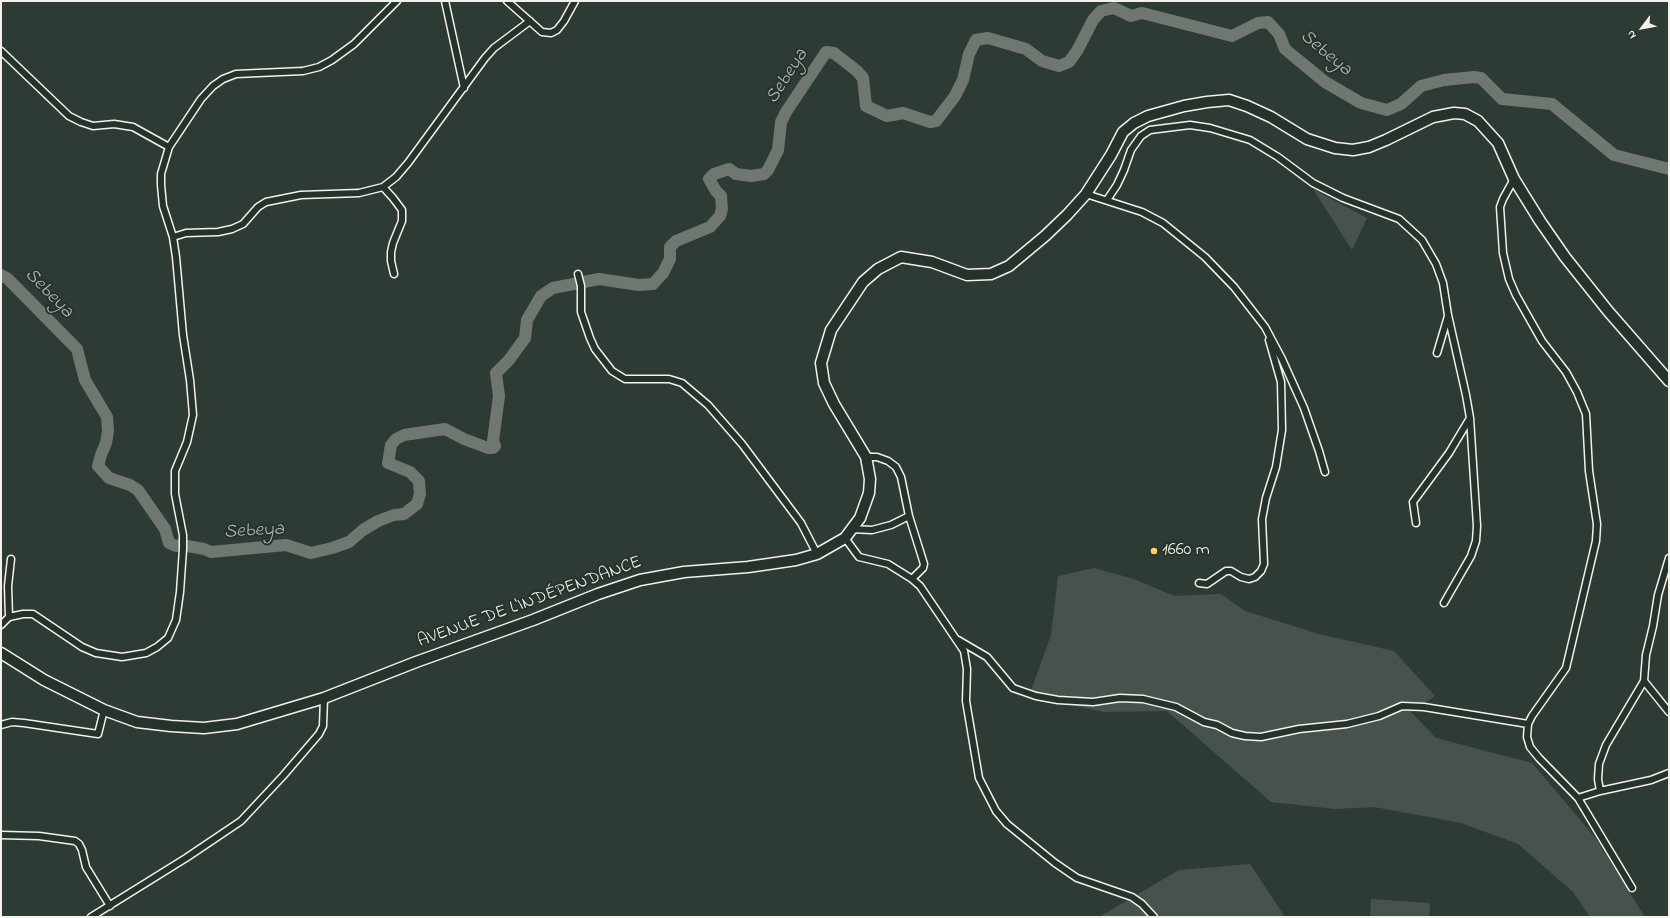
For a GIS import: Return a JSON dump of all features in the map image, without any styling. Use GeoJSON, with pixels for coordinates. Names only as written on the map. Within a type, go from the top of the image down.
{"type":"FeatureCollection","features":[{"type":"Feature","properties":{"kind":"highway","name":"AVENUE DE L'INDÉPENDANCE"},"geometry":{"type":"LineString","coordinates":[[1,653],[44,680],[104,710],[137,722],[204,728],[237,724],[324,698],[416,662],[533,620],[598,594],[640,580],[684,572],[748,567],[796,560],[817,554],[845,538],[860,518],[868,493],[870,479],[866,457],[834,404],[824,383],[821,363],[830,330],[863,282],[878,269],[901,257],[932,262],[967,275],[991,274],[1008,266],[1020,258],[1067,215],[1086,194],[1112,155],[1123,132],[1134,123],[1148,116],[1184,106],[1230,100],[1271,117],[1307,139],[1335,148],[1353,150],[1369,147],[1433,117],[1454,113],[1465,114],[1478,121],[1498,143],[1514,179],[1565,258],[1608,311],[1669,381]]}},
{"type":"Feature","properties":{"kind":"street"},"geometry":{"type":"LineString","coordinates":[[1,625],[9,617],[23,614],[33,614],[82,647],[96,653],[122,657],[146,652],[157,647],[168,638],[176,620],[180,592],[183,549],[183,535],[175,494],[175,471],[187,442],[192,415],[190,380],[183,335],[176,257],[173,237],[163,206],[161,185],[161,174],[169,147],[201,99],[213,86],[223,79],[236,74],[303,71],[319,66],[332,60],[354,44],[397,1]]}},
{"type":"Feature","properties":{"kind":"street"},"geometry":{"type":"LineString","coordinates":[[445,1],[464,88]]}},
{"type":"Feature","properties":{"kind":"street"},"geometry":{"type":"LineString","coordinates":[[507,1],[542,32],[551,33],[557,30],[564,21],[575,1]]}},
{"type":"Feature","properties":{"kind":"street"},"geometry":{"type":"LineString","coordinates":[[173,237],[186,233],[218,232],[232,229],[243,224],[258,207],[266,202],[301,195],[358,192],[383,187],[396,177],[408,163],[485,58],[494,48],[530,22]]}},
{"type":"Feature","properties":{"kind":"street"},"geometry":{"type":"LineString","coordinates":[[1,51],[56,106],[69,116],[93,126],[114,124],[133,127],[169,147]]}},
{"type":"Feature","properties":{"kind":"street"},"geometry":{"type":"LineString","coordinates":[[1106,200],[1117,185],[1131,150],[1141,136],[1150,130],[1190,124],[1210,128],[1250,140],[1278,157],[1313,183],[1343,198],[1399,220],[1422,240],[1436,264],[1443,283],[1448,315],[1470,418],[1477,526],[1476,541],[1471,556],[1444,603]]}},
{"type":"Feature","properties":{"kind":"street"},"geometry":{"type":"LineString","coordinates":[[1514,179],[1500,207],[1503,253],[1509,279],[1516,296],[1542,341],[1566,372],[1577,392],[1586,414],[1589,471],[1597,524],[1596,541],[1566,668],[1528,724],[1527,737],[1530,747],[1578,798],[1632,888]]}},
{"type":"Feature","properties":{"kind":"street"},"geometry":{"type":"LineString","coordinates":[[383,187],[402,210],[402,221],[391,252],[391,261],[394,274]]}},
{"type":"Feature","properties":{"kind":"street"},"geometry":{"type":"LineString","coordinates":[[1086,194],[1147,215],[1164,223],[1205,257],[1234,287],[1265,327],[1282,359],[1304,408],[1325,472]]}},
{"type":"Feature","properties":{"kind":"street"},"geometry":{"type":"LineString","coordinates":[[579,276],[581,286],[581,312],[590,338],[595,349],[612,371],[625,379],[669,379],[682,383],[708,405],[742,444],[801,522],[817,554]]}},
{"type":"Feature","properties":{"kind":"street"},"geometry":{"type":"LineString","coordinates":[[1437,353],[1448,315]]}},
{"type":"Feature","properties":{"kind":"street"},"geometry":{"type":"LineString","coordinates":[[1199,583],[1207,584],[1226,572],[1231,571],[1241,577],[1249,579],[1255,577],[1261,571],[1264,564],[1262,519],[1266,498],[1276,467],[1282,430],[1281,382],[1265,327]]}},
{"type":"Feature","properties":{"kind":"street"},"geometry":{"type":"LineString","coordinates":[[1416,523],[1413,502],[1449,453],[1470,418]]}},
{"type":"Feature","properties":{"kind":"street"},"geometry":{"type":"LineString","coordinates":[[866,457],[882,459],[896,467],[901,477],[909,516],[924,564],[923,568],[912,579]]}},
{"type":"Feature","properties":{"kind":"street"},"geometry":{"type":"LineString","coordinates":[[851,529],[872,530],[891,525],[909,516]]}},
{"type":"Feature","properties":{"kind":"street"},"geometry":{"type":"LineString","coordinates":[[845,538],[858,557],[888,564],[912,579],[920,586],[958,640],[964,651],[967,662],[966,701],[979,778],[996,811],[1007,824],[1060,867],[1077,878],[1132,897],[1142,904],[1154,917]]}},
{"type":"Feature","properties":{"kind":"street"},"geometry":{"type":"LineString","coordinates":[[1600,792],[1598,779],[1599,764],[1606,745],[1644,681],[1646,655],[1658,595],[1669,558]]}},
{"type":"Feature","properties":{"kind":"street"},"geometry":{"type":"LineString","coordinates":[[9,617],[8,586],[11,559]]}},
{"type":"Feature","properties":{"kind":"street"},"geometry":{"type":"LineString","coordinates":[[958,640],[988,657],[1013,688],[1036,696],[1058,700],[1093,702],[1120,698],[1143,699],[1176,707],[1204,722],[1217,725],[1232,733],[1245,736],[1260,737],[1299,728],[1348,724],[1379,716],[1402,706],[1424,707],[1528,724]]}},
{"type":"Feature","properties":{"kind":"street"},"geometry":{"type":"LineString","coordinates":[[1644,681],[1669,712]]}},
{"type":"Feature","properties":{"kind":"street"},"geometry":{"type":"LineString","coordinates":[[91,917],[186,858],[245,817],[319,734],[323,726],[324,698]]}},
{"type":"Feature","properties":{"kind":"street"},"geometry":{"type":"LineString","coordinates":[[1,725],[12,722],[24,723],[98,734],[104,710]]}},
{"type":"Feature","properties":{"kind":"street"},"geometry":{"type":"LineString","coordinates":[[1578,798],[1652,780],[1669,773]]}},
{"type":"Feature","properties":{"kind":"street"},"geometry":{"type":"LineString","coordinates":[[1,835],[39,836],[75,841],[79,844],[82,850],[86,867],[110,906]]}},
{"type":"Feature","properties":{"kind":"shaded area"},"geometry":{"type":"Polygon","coordinates":[[[1313,189],[1367,218],[1352,250],[1313,189]]]}},
{"type":"Feature","properties":{"kind":"shaded area"},"geometry":{"type":"Polygon","coordinates":[[[1094,568],[1134,579],[1174,596],[1221,594],[1245,611],[1319,634],[1394,651],[1435,696],[1411,712],[1436,738],[1532,763],[1594,836],[1645,917],[1590,917],[1573,892],[1518,844],[1461,823],[1374,807],[1335,809],[1271,802],[1167,711],[1104,712],[1029,696],[1051,635],[1058,576],[1094,568]]]}},
{"type":"Feature","properties":{"kind":"shaded area"},"geometry":{"type":"Polygon","coordinates":[[[1250,864],[1285,917],[1099,917],[1179,870],[1250,864]]]}},
{"type":"Feature","properties":{"kind":"shaded area"},"geometry":{"type":"Polygon","coordinates":[[[1371,899],[1430,903],[1429,917],[1370,917],[1371,899]]]}},
{"type":"Feature","properties":{"kind":"waterway","name":"Sebeya"},"geometry":{"type":"LineString","coordinates":[[1,275],[8,279],[77,349],[85,380],[107,417],[108,431],[106,443],[98,466],[109,478],[130,485],[138,490],[165,529],[169,543],[176,546],[182,545],[204,549],[211,552],[286,545],[311,553],[349,542],[363,530],[378,521],[394,515],[404,514],[417,504],[420,494],[419,481],[410,472],[388,463],[391,445],[396,439],[404,435],[445,429],[464,439],[488,448],[493,448],[495,446],[493,441],[499,396],[496,373],[509,360],[525,338],[527,320],[541,296],[553,288],[599,279],[639,285],[653,284],[663,273],[670,259],[670,247],[676,241],[710,227],[720,216],[722,209],[721,196],[716,191],[709,179],[714,174],[729,169],[736,174],[751,176],[764,174],[768,170],[778,150],[781,122],[786,112],[826,52],[834,53],[857,71],[863,78],[866,106],[887,116],[903,113],[930,122],[936,121],[955,96],[963,80],[969,54],[976,40],[988,38],[1026,49],[1042,61],[1059,66],[1069,62],[1077,51],[1093,20],[1101,11],[1114,8],[1131,16],[1142,13],[1232,36],[1258,23],[1268,22],[1279,34],[1285,49],[1325,82],[1361,103],[1387,110],[1401,104],[1421,86],[1444,80],[1474,77],[1481,78],[1502,99],[1552,104],[1614,155],[1669,169]]}},
{"type":"Feature","properties":{"kind":"place","name":"1660 m"},"geometry":{"type":"Point","coordinates":[1154,551]}}]}
